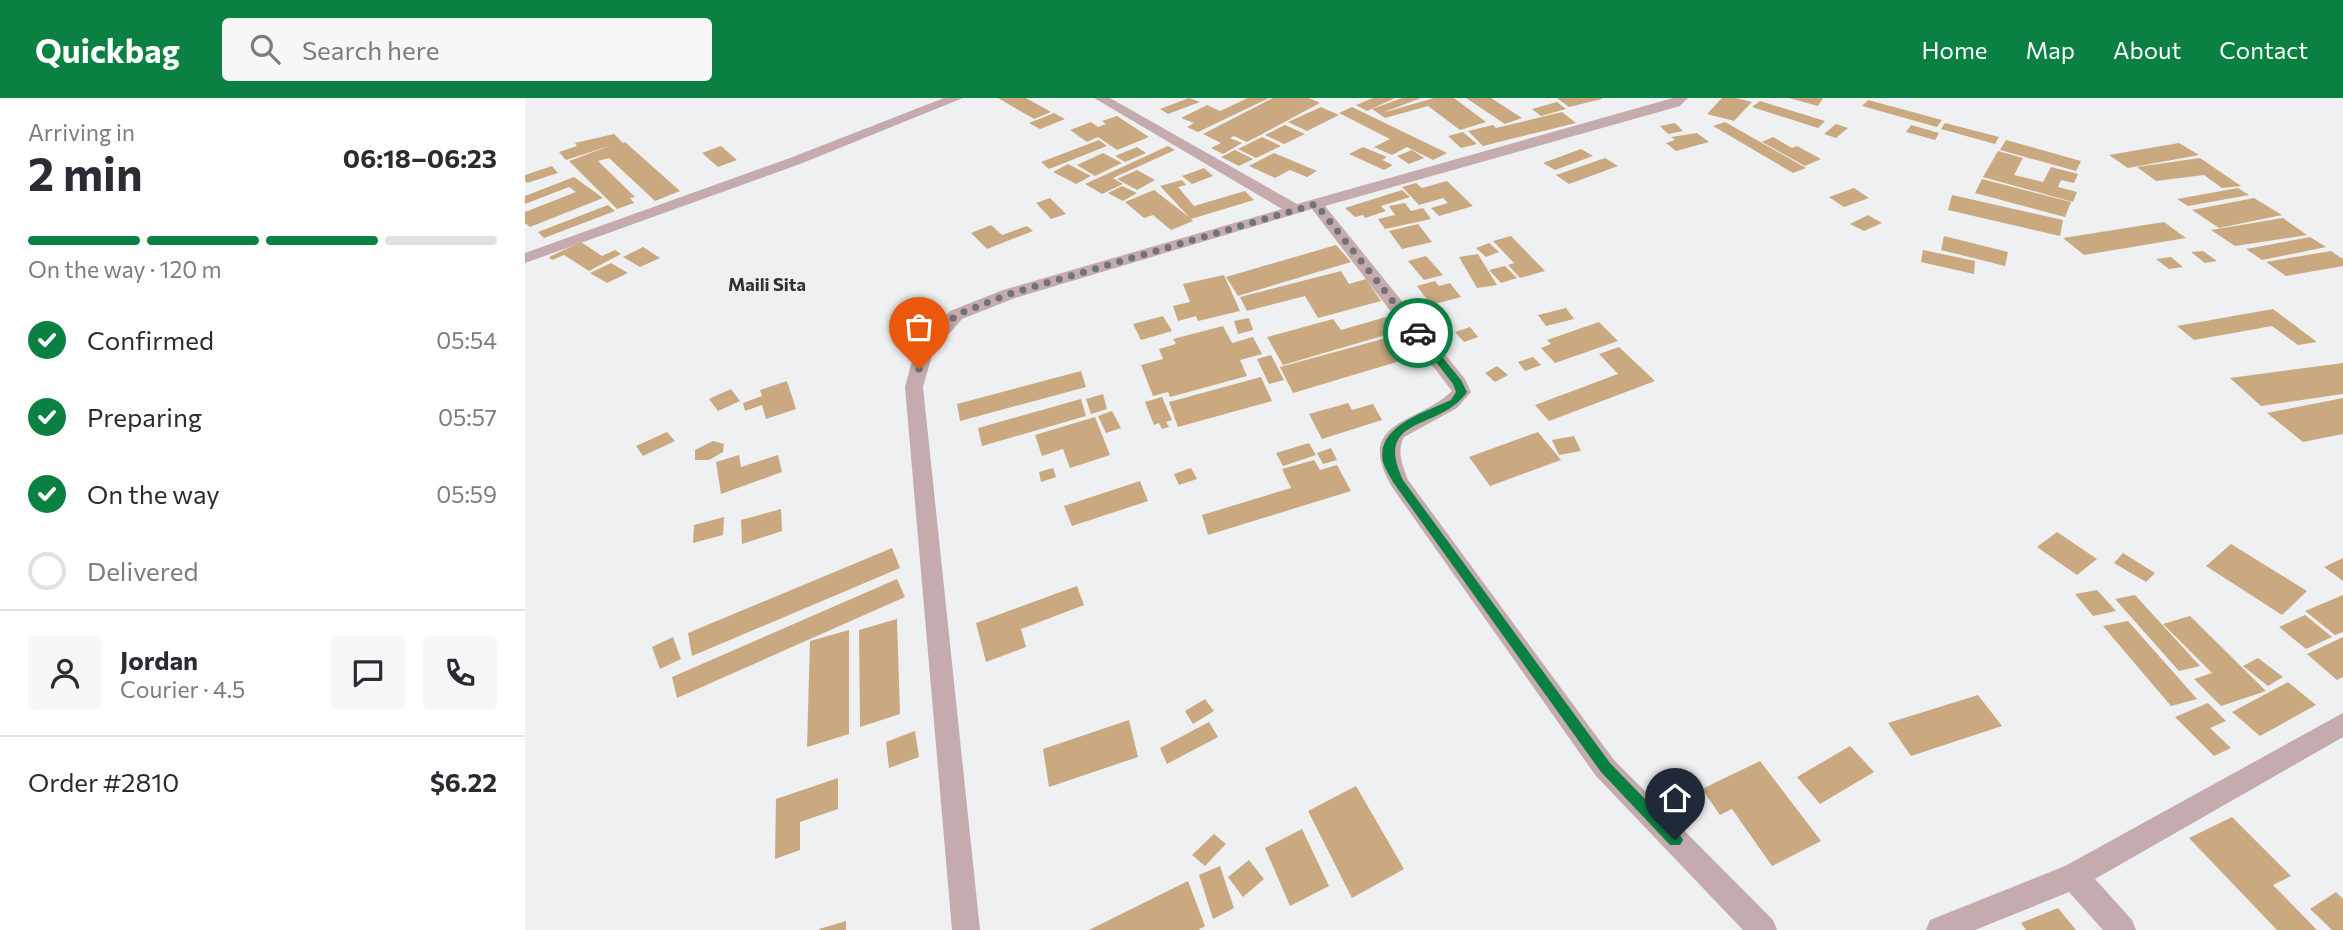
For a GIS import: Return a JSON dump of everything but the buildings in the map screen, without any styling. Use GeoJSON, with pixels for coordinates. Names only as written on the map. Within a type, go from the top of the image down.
{"type":"FeatureCollection","features":[{"type":"Feature","properties":{"kind":"street"},"geometry":{"type":"LineString","coordinates":[[525,257],[795,161],[957,98]]}},
{"type":"Feature","properties":{"kind":"street"},"geometry":{"type":"LineString","coordinates":[[1101,98],[1306,207],[1458,383],[1462,392],[1454,403],[1400,429],[1388,444],[1389,462],[1399,482],[1605,768],[1763,930]]}},
{"type":"Feature","properties":{"kind":"street"},"geometry":{"type":"LineString","coordinates":[[965,930],[914,387],[924,350],[956,315],[1009,294],[1673,100]]}},
{"type":"Feature","properties":{"kind":"street"},"geometry":{"type":"LineString","coordinates":[[525,241],[562,244]]}},
{"type":"Feature","properties":{"kind":"street"},"geometry":{"type":"LineString","coordinates":[[1940,930],[2074,876],[2343,724]]}},
{"type":"Feature","properties":{"kind":"street"},"geometry":{"type":"LineString","coordinates":[[2074,876],[2122,930]]}},
{"type":"Feature","properties":{"kind":"way so far"},"geometry":{"type":"LineString","coordinates":[[919,369],[924,350],[956,315],[1009,294],[1316,204],[1418,333]]}},
{"type":"Feature","properties":{"kind":"district","name":"Maili Sita"},"geometry":{"type":"Point","coordinates":[767,285]}},
{"type":"Feature","properties":{"kind":"route"},"geometry":{"type":"LineString","coordinates":[[1418,333],[1458,383],[1462,392],[1454,403],[1400,429],[1388,444],[1389,462],[1399,482],[1605,768],[1675,840]]}}]}
